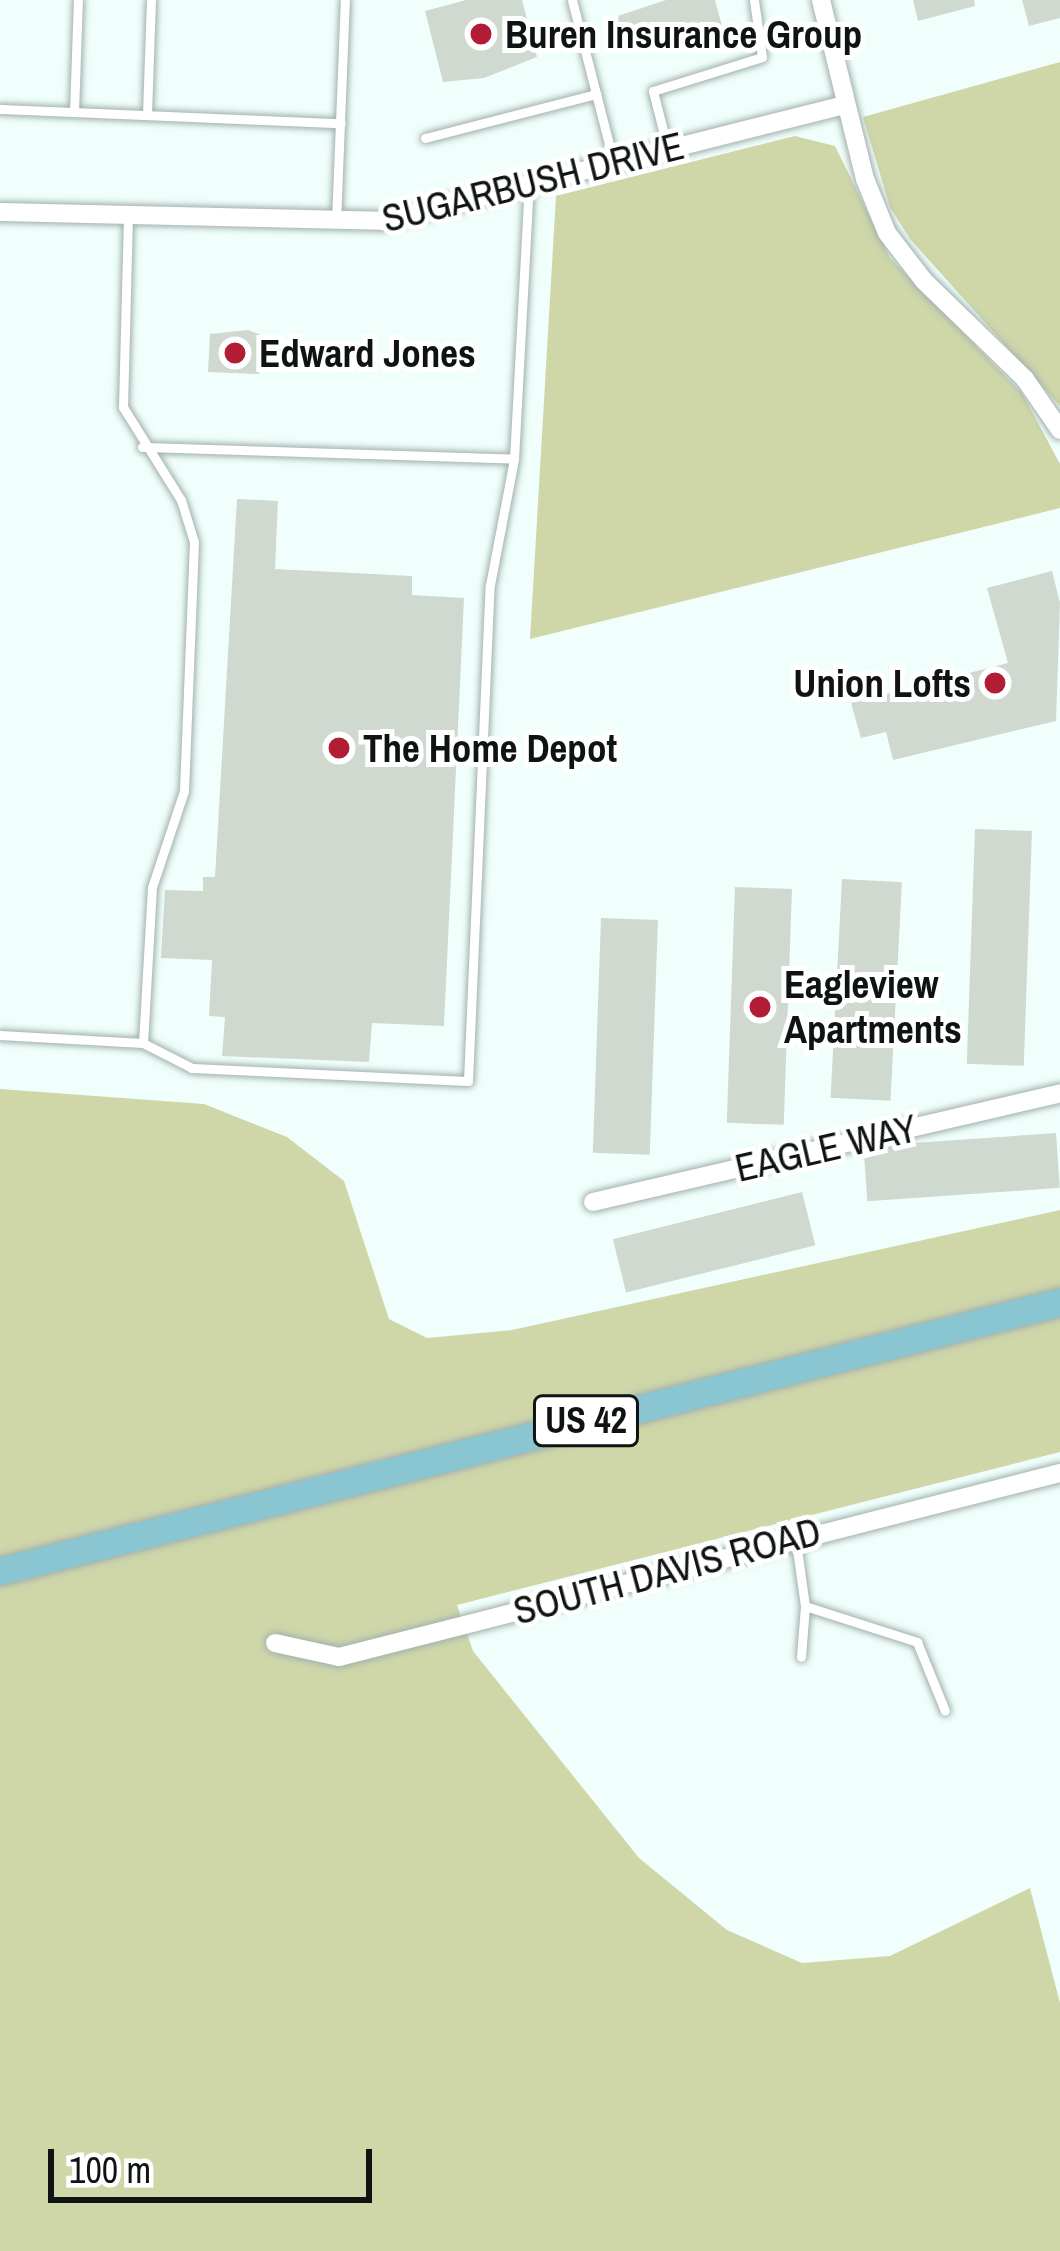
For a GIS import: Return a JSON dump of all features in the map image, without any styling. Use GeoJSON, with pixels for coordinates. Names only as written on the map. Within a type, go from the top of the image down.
{"type":"FeatureCollection","features":[{"type":"Feature","properties":{"kind":"main road","name":"US 42"},"geometry":{"type":"LineString","coordinates":[[0,1571],[1060,1302]]}},
{"type":"Feature","properties":{"kind":"street"},"geometry":{"type":"LineString","coordinates":[[820,0],[845,105],[894,245],[1025,379],[1060,430]]}},
{"type":"Feature","properties":{"kind":"street","name":"SUGARBUSH DRIVE"},"geometry":{"type":"LineString","coordinates":[[0,212],[336,222],[401,218],[845,105]]}},
{"type":"Feature","properties":{"kind":"street","name":"EAGLE WAY"},"geometry":{"type":"LineString","coordinates":[[593,1202],[1060,1094]]}},
{"type":"Feature","properties":{"kind":"street","name":"SOUTH DAVIS ROAD"},"geometry":{"type":"LineString","coordinates":[[275,1643],[339,1657],[1060,1473]]}},
{"type":"Feature","properties":{"kind":"lane"},"geometry":{"type":"LineString","coordinates":[[74,112],[78,0]]}},
{"type":"Feature","properties":{"kind":"lane"},"geometry":{"type":"LineString","coordinates":[[147,114],[151,0]]}},
{"type":"Feature","properties":{"kind":"lane"},"geometry":{"type":"LineString","coordinates":[[336,222],[345,0]]}},
{"type":"Feature","properties":{"kind":"lane"},"geometry":{"type":"LineString","coordinates":[[572,0],[614,164]]}},
{"type":"Feature","properties":{"kind":"lane"},"geometry":{"type":"LineString","coordinates":[[668,150],[653,91],[762,57],[754,0]]}},
{"type":"Feature","properties":{"kind":"lane"},"geometry":{"type":"LineString","coordinates":[[425,138],[596,94]]}},
{"type":"Feature","properties":{"kind":"lane"},"geometry":{"type":"LineString","coordinates":[[0,109],[340,122]]}},
{"type":"Feature","properties":{"kind":"lane"},"geometry":{"type":"LineString","coordinates":[[0,1035],[143,1043],[192,1068],[469,1081],[490,585],[514,459],[529,186]]}},
{"type":"Feature","properties":{"kind":"lane"},"geometry":{"type":"LineString","coordinates":[[128,216],[120,380],[142,447],[189,519],[194,577],[184,791],[152,886],[143,1043]]}},
{"type":"Feature","properties":{"kind":"lane"},"geometry":{"type":"LineString","coordinates":[[142,447],[514,459]]}},
{"type":"Feature","properties":{"kind":"lane"},"geometry":{"type":"LineString","coordinates":[[795,1537],[806,1606],[801,1657]]}},
{"type":"Feature","properties":{"kind":"lane"},"geometry":{"type":"LineString","coordinates":[[806,1606],[917,1642],[945,1711]]}},
{"type":"Feature","properties":{"kind":"green space"},"geometry":{"type":"Polygon","coordinates":[[[1060,62],[1060,406],[910,239],[890,207],[863,117],[1060,62]]]}},
{"type":"Feature","properties":{"kind":"green space"},"geometry":{"type":"Polygon","coordinates":[[[795,136],[835,146],[890,258],[1022,393],[1060,464],[1060,508],[530,639],[556,196],[795,136]]]}},
{"type":"Feature","properties":{"kind":"green space"},"geometry":{"type":"Polygon","coordinates":[[[0,1089],[204,1104],[287,1137],[344,1181],[389,1319],[427,1338],[512,1330],[1060,1210],[1060,1297],[0,1565],[0,1089]]]}},
{"type":"Feature","properties":{"kind":"green space"},"geometry":{"type":"Polygon","coordinates":[[[1060,1307],[1060,1452],[457,1605],[473,1651],[639,1858],[727,1930],[802,1963],[890,1956],[1030,1888],[1060,2003],[1060,2251],[0,2251],[0,1578],[1060,1307]]]}},
{"type":"Feature","properties":{"kind":"building","name":"Buren Insurance Group"},"geometry":{"type":"Polygon","coordinates":[[[466,0],[522,0],[537,57],[484,78],[443,82],[425,11],[466,0]]]}},
{"type":"Feature","properties":{"kind":"building"},"geometry":{"type":"Polygon","coordinates":[[[666,0],[715,0],[724,33],[664,48],[661,38],[623,48],[615,17],[666,0]]]}},
{"type":"Feature","properties":{"kind":"building"},"geometry":{"type":"Polygon","coordinates":[[[913,0],[974,0],[975,6],[918,21],[913,0]]]}},
{"type":"Feature","properties":{"kind":"building"},"geometry":{"type":"Polygon","coordinates":[[[1022,0],[1060,0],[1060,18],[1029,26],[1022,0]]]}},
{"type":"Feature","properties":{"kind":"building","name":"Edward Jones"},"geometry":{"type":"Polygon","coordinates":[[[248,330],[261,335],[259,374],[208,372],[210,334],[248,330]]]}},
{"type":"Feature","properties":{"kind":"building","name":"The Home Depot"},"geometry":{"type":"Polygon","coordinates":[[[237,499],[278,501],[275,569],[412,576],[412,595],[464,598],[444,1026],[372,1023],[369,1062],[222,1056],[225,1017],[209,1016],[212,960],[161,958],[165,890],[203,891],[203,877],[215,877],[237,499]]]}},
{"type":"Feature","properties":{"kind":"building","name":"Union Lofts"},"geometry":{"type":"Polygon","coordinates":[[[1052,571],[1060,603],[1056,721],[893,760],[886,732],[861,738],[851,703],[1008,663],[987,588],[1052,571]]]}},
{"type":"Feature","properties":{"kind":"building","name":"Eagleview Apartments"},"geometry":{"type":"Polygon","coordinates":[[[975,829],[1032,831],[1024,1066],[967,1064],[975,829]]]}},
{"type":"Feature","properties":{"kind":"building","name":"Eagleview Apartments"},"geometry":{"type":"Polygon","coordinates":[[[842,879],[902,882],[890,1101],[831,1098],[842,879]]]}},
{"type":"Feature","properties":{"kind":"building","name":"Eagleview Apartments"},"geometry":{"type":"Polygon","coordinates":[[[735,887],[792,889],[784,1125],[727,1123],[735,887]]]}},
{"type":"Feature","properties":{"kind":"building"},"geometry":{"type":"Polygon","coordinates":[[[601,918],[658,920],[650,1155],[593,1153],[601,918]]]}},
{"type":"Feature","properties":{"kind":"building","name":"Eagleview Apartments"},"geometry":{"type":"Polygon","coordinates":[[[1056,1133],[1060,1188],[867,1201],[863,1146],[1056,1133]]]}},
{"type":"Feature","properties":{"kind":"building"},"geometry":{"type":"Polygon","coordinates":[[[802,1192],[815,1245],[626,1293],[613,1239],[802,1192]]]}},
{"type":"Feature","properties":{"kind":"place","name":"Buren Insurance Group"},"geometry":{"type":"Point","coordinates":[481,34]}},
{"type":"Feature","properties":{"kind":"place","name":"Edward Jones"},"geometry":{"type":"Point","coordinates":[235,353]}},
{"type":"Feature","properties":{"kind":"place","name":"Union Lofts"},"geometry":{"type":"Point","coordinates":[995,683]}},
{"type":"Feature","properties":{"kind":"place","name":"The Home Depot"},"geometry":{"type":"Point","coordinates":[339,748]}},
{"type":"Feature","properties":{"kind":"place","name":"Eagleview Apartments"},"geometry":{"type":"Point","coordinates":[760,1007]}}]}
